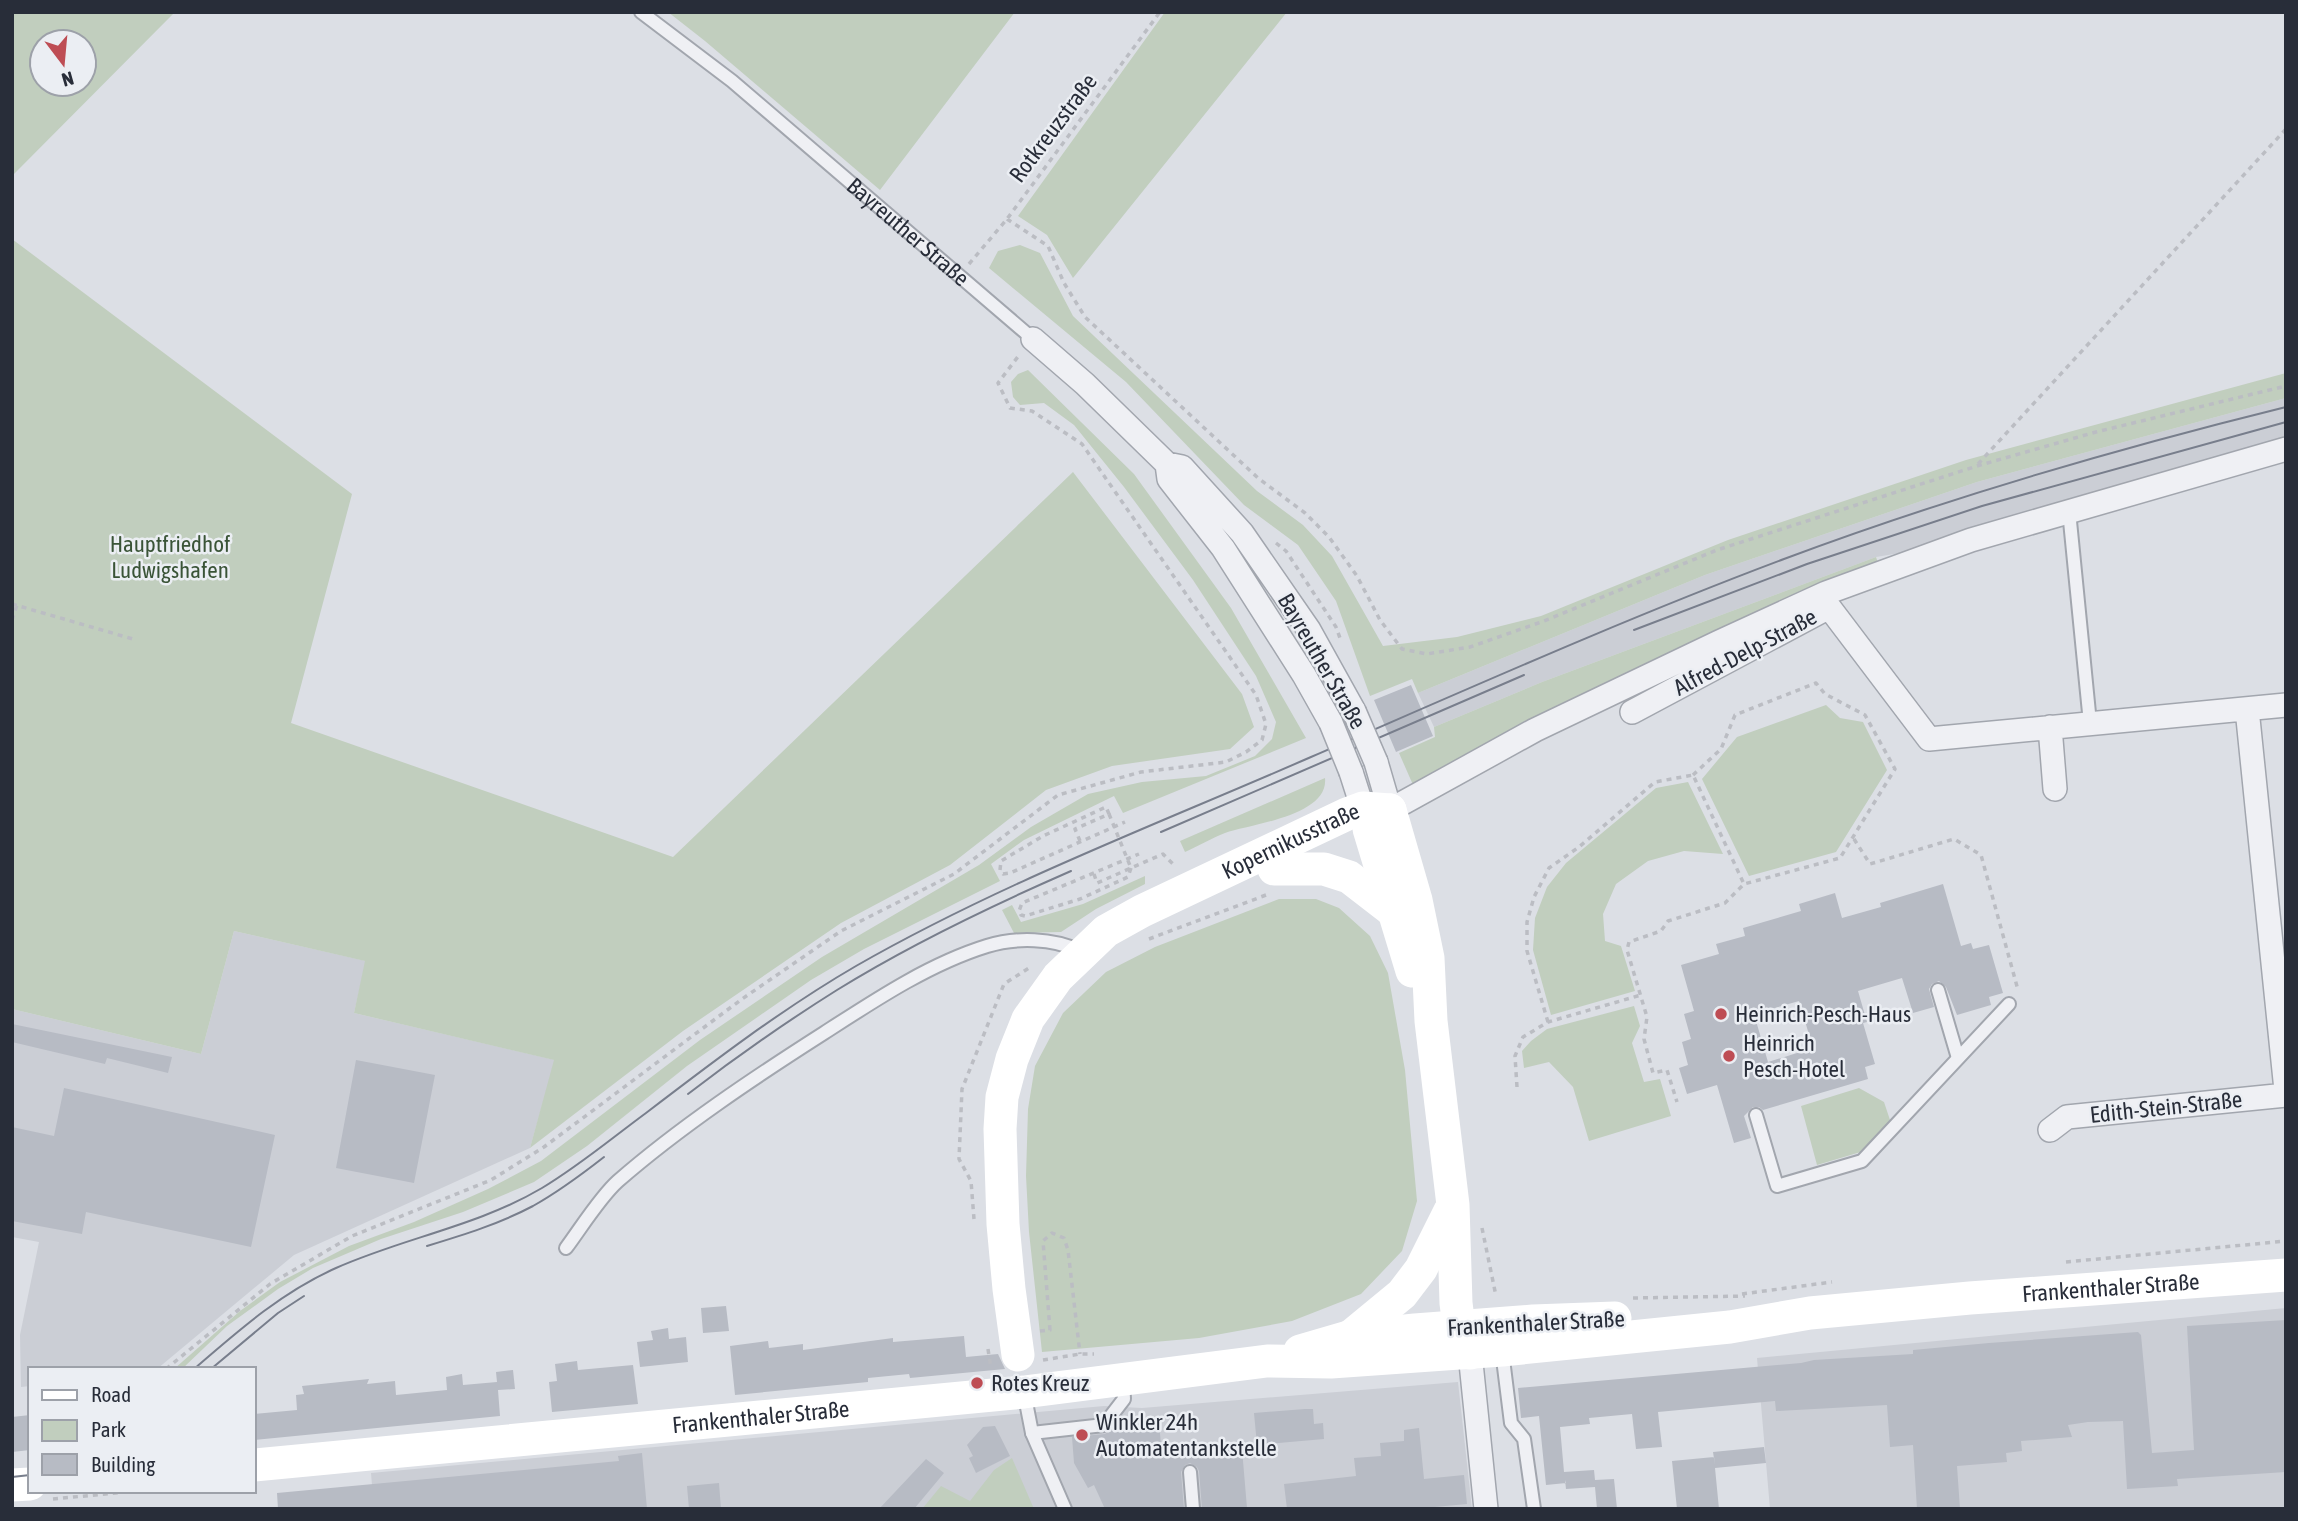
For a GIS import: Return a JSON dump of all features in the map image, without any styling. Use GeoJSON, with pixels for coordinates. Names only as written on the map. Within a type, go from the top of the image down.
{"type":"FeatureCollection","features":[{"type":"Feature","properties":{"kind":"street","name":"Bayreuther Straße"},"geometry":{"type":"LineString","coordinates":[[1028,346],[1085,384],[1167,464],[1182,467],[1242,533],[1309,630],[1354,711],[1376,762],[1374,816],[1392,911],[1409,964],[1432,1021]]}},
{"type":"Feature","properties":{"kind":"street"},"geometry":{"type":"LineString","coordinates":[[1374,816],[1535,730],[1826,593],[1970,540],[2286,449]]}},
{"type":"Feature","properties":{"kind":"street","name":"Bayreuther Straße"},"geometry":{"type":"LineString","coordinates":[[1167,464],[1170,479],[1223,548],[1304,675],[1331,723],[1351,772],[1416,900],[1428,958],[1432,1021],[1453,1205],[1455,1284],[1478,1339]]}},
{"type":"Feature","properties":{"kind":"street","name":"Alfred-Delp-Straße"},"geometry":{"type":"LineString","coordinates":[[1632,712],[1829,607],[1928,739],[2286,705]]}},
{"type":"Feature","properties":{"kind":"street"},"geometry":{"type":"LineString","coordinates":[[2247,709],[2286,1090]]}},
{"type":"Feature","properties":{"kind":"street"},"geometry":{"type":"LineString","coordinates":[[2050,727],[2055,789]]}},
{"type":"Feature","properties":{"kind":"street","name":"Kopernikusstraße"},"geometry":{"type":"LineString","coordinates":[[1084,952],[1276,880],[1374,816]]}},
{"type":"Feature","properties":{"kind":"street","name":"Kopernikusstraße"},"geometry":{"type":"LineString","coordinates":[[1026,1344],[1009,1289],[1000,1161],[1002,1097],[1012,1059],[1028,1019],[1058,977],[1106,931],[1142,911],[1374,816]]}},
{"type":"Feature","properties":{"kind":"street"},"geometry":{"type":"LineString","coordinates":[[1276,880],[1324,869],[1349,877],[1392,911]]}},
{"type":"Feature","properties":{"kind":"street","name":"Edith-Stein-Straße"},"geometry":{"type":"LineString","coordinates":[[2050,1130],[2067,1117],[2286,1095]]}},
{"type":"Feature","properties":{"kind":"street"},"geometry":{"type":"LineString","coordinates":[[1348,1337],[1402,1294],[1421,1269],[1453,1205]]}},
{"type":"Feature","properties":{"kind":"street","name":"Frankenthaler Straße"},"geometry":{"type":"LineString","coordinates":[[1267,1361],[1348,1337],[1478,1339],[1730,1327],[1810,1314],[1970,1298],[2286,1275]]}},
{"type":"Feature","properties":{"kind":"street"},"geometry":{"type":"LineString","coordinates":[[1478,1339],[1486,1509]]}},
{"type":"Feature","properties":{"kind":"street","name":"Frankenthaler Straße"},"geometry":{"type":"LineString","coordinates":[[256,1465],[1024,1392],[1267,1361],[1331,1362],[1478,1339]]}},
{"type":"Feature","properties":{"kind":"lane","name":"Bayreuther Straße"},"geometry":{"type":"LineString","coordinates":[[640,12],[732,81],[1028,346]]}},
{"type":"Feature","properties":{"kind":"lane"},"geometry":{"type":"LineString","coordinates":[[2069,511],[2091,723]]}},
{"type":"Feature","properties":{"kind":"lane"},"geometry":{"type":"LineString","coordinates":[[566,1248],[616,1183],[710,1109],[884,994],[988,945],[1021,940],[1065,943],[1084,952]]}},
{"type":"Feature","properties":{"kind":"lane"},"geometry":{"type":"LineString","coordinates":[[1938,990],[1958,1058]]}},
{"type":"Feature","properties":{"kind":"lane"},"geometry":{"type":"LineString","coordinates":[[1756,1115],[1777,1186],[1862,1161],[2009,1003]]}},
{"type":"Feature","properties":{"kind":"lane"},"geometry":{"type":"LineString","coordinates":[[1478,1339],[1511,1423],[1524,1439],[1534,1509]]}},
{"type":"Feature","properties":{"kind":"lane"},"geometry":{"type":"LineString","coordinates":[[1032,1433],[1104,1425],[1124,1399],[1124,1379]]}},
{"type":"Feature","properties":{"kind":"lane"},"geometry":{"type":"LineString","coordinates":[[1024,1392],[1032,1433],[1065,1509]]}},
{"type":"Feature","properties":{"kind":"lane"},"geometry":{"type":"LineString","coordinates":[[1190,1472],[1193,1509]]}},
{"type":"Feature","properties":{"kind":"path","name":"Rotkreuzstraße"},"geometry":{"type":"LineString","coordinates":[[971,262],[1007,219],[1160,12]]}},
{"type":"Feature","properties":{"kind":"path"},"geometry":{"type":"LineString","coordinates":[[1977,466],[2286,128]]}},
{"type":"Feature","properties":{"kind":"path"},"geometry":{"type":"LineString","coordinates":[[1007,219],[1048,246],[1064,283],[1085,317],[1258,478],[1306,513],[1329,537],[1357,576],[1380,620],[1402,649],[1427,654],[1470,647],[1544,621],[1717,550],[1977,466],[2096,432],[2286,386]]}},
{"type":"Feature","properties":{"kind":"path"},"geometry":{"type":"LineString","coordinates":[[168,1367],[270,1284],[352,1236],[491,1181],[544,1147],[742,999],[841,931],[954,874],[1058,795],[1140,772],[1226,762],[1262,740],[1266,724],[1256,695],[1082,444],[1032,411],[1010,408],[998,383],[1028,346]]}},
{"type":"Feature","properties":{"kind":"path"},"geometry":{"type":"LineString","coordinates":[[12,620],[14,604],[133,639]]}},
{"type":"Feature","properties":{"kind":"path"},"geometry":{"type":"LineString","coordinates":[[1548,1022],[1527,951],[1527,922],[1534,897],[1549,868],[1579,847],[1655,782],[1693,775],[1721,749],[1735,715],[1816,682],[1825,695],[1866,715],[1895,769],[1840,858],[1744,884],[1725,904],[1668,920],[1661,931],[1629,942],[1627,950],[1647,1017],[1644,1039],[1653,1073],[1667,1070],[1677,1102]]}},
{"type":"Feature","properties":{"kind":"path"},"geometry":{"type":"LineString","coordinates":[[1693,775],[1744,884]]}},
{"type":"Feature","properties":{"kind":"path"},"geometry":{"type":"LineString","coordinates":[[1125,822],[1080,841],[1010,873],[1003,874],[1000,870],[1001,861],[1043,836],[1106,807],[1109,814],[1131,868],[1128,877],[1080,899],[1021,915],[1019,906],[1022,903],[1094,874],[1139,854]]}},
{"type":"Feature","properties":{"kind":"path"},"geometry":{"type":"LineString","coordinates":[[1080,841],[1075,829],[1109,814]]}},
{"type":"Feature","properties":{"kind":"path"},"geometry":{"type":"LineString","coordinates":[[1854,838],[1870,864],[1954,839],[1982,855],[2018,989],[2009,1003]]}},
{"type":"Feature","properties":{"kind":"path"},"geometry":{"type":"LineString","coordinates":[[1094,874],[1097,883],[1163,854],[1175,866]]}},
{"type":"Feature","properties":{"kind":"path"},"geometry":{"type":"LineString","coordinates":[[1144,941],[1188,926],[1276,880]]}},
{"type":"Feature","properties":{"kind":"path"},"geometry":{"type":"LineString","coordinates":[[1517,1087],[1515,1056],[1523,1037],[1548,1022],[1641,995]]}},
{"type":"Feature","properties":{"kind":"path"},"geometry":{"type":"LineString","coordinates":[[1026,1344],[1050,1330],[1042,1241],[1052,1233],[1064,1238],[1068,1250],[1080,1354]]}},
{"type":"Feature","properties":{"kind":"shaded area"},"geometry":{"type":"Polygon","coordinates":[[[2286,398],[2286,442],[1900,553],[1876,557],[1542,682],[1434,727],[1418,693],[1705,575],[1977,482],[2286,398]]]}},
{"type":"Feature","properties":{"kind":"shaded area"},"geometry":{"type":"Polygon","coordinates":[[[234,931],[366,961],[354,1013],[555,1060],[530,1148],[294,1255],[159,1367],[28,1367],[28,1386],[21,1387],[20,1335],[39,1242],[12,1237],[12,1009],[201,1054],[234,931]]]}},
{"type":"Feature","properties":{"kind":"shaded area"},"geometry":{"type":"Polygon","coordinates":[[[2286,1308],[2286,1509],[1770,1509],[1757,1358],[2286,1308]]]}},
{"type":"Feature","properties":{"kind":"shaded area"},"geometry":{"type":"Polygon","coordinates":[[[1458,1382],[1472,1509],[374,1509],[371,1473],[1104,1406],[1142,1408],[1458,1382]]]}},
{"type":"Feature","properties":{"kind":"green space"},"geometry":{"type":"Polygon","coordinates":[[[12,12],[175,12],[98,89],[98,28],[28,28],[28,98],[90,98],[12,176],[12,12]]]}},
{"type":"Feature","properties":{"kind":"green space"},"geometry":{"type":"Polygon","coordinates":[[[668,12],[1015,12],[880,190],[668,12]]]}},
{"type":"Feature","properties":{"kind":"green space"},"geometry":{"type":"Polygon","coordinates":[[[1165,12],[1287,12],[1073,278],[1047,235],[1018,216],[1165,12]]]}},
{"type":"Feature","properties":{"kind":"green space","name":"Hauptfriedhof Ludwigshafen"},"geometry":{"type":"Polygon","coordinates":[[[12,239],[352,494],[291,723],[673,857],[1073,472],[1242,694],[1254,727],[1230,749],[1112,766],[1046,790],[950,865],[841,923],[683,1031],[530,1148],[554,1060],[354,1013],[365,961],[234,931],[201,1054],[12,1009],[12,239]]]}},
{"type":"Feature","properties":{"kind":"green space"},"geometry":{"type":"Polygon","coordinates":[[[1020,245],[1040,253],[1073,316],[1257,491],[1303,525],[1332,556],[1383,646],[1457,637],[1541,616],[1728,540],[1966,460],[2286,373],[2286,398],[1977,482],[1705,575],[1418,693],[1412,679],[1370,696],[1336,601],[1298,545],[1244,505],[1126,382],[989,268],[998,251],[1020,245]]]}},
{"type":"Feature","properties":{"kind":"green space"},"geometry":{"type":"Polygon","coordinates":[[[1028,370],[1134,474],[1231,608],[1306,738],[1123,813],[1114,796],[1024,840],[991,864],[1000,881],[864,949],[811,980],[687,1066],[587,1146],[534,1182],[463,1212],[381,1239],[313,1268],[278,1289],[227,1326],[184,1367],[176,1367],[240,1311],[280,1282],[349,1246],[414,1222],[488,1189],[541,1161],[700,1040],[822,957],[979,865],[1031,827],[1088,794],[1142,782],[1206,776],[1255,756],[1272,739],[1276,722],[1256,676],[1193,580],[1074,425],[1044,403],[1020,405],[1013,397],[1011,382],[1018,374],[1028,370]]]}},
{"type":"Feature","properties":{"kind":"green space"},"geometry":{"type":"Polygon","coordinates":[[[1876,557],[1878,563],[1540,734],[1421,803],[1399,753],[1435,737],[1434,727],[1542,682],[1876,557]]]}},
{"type":"Feature","properties":{"kind":"green space"},"geometry":{"type":"Polygon","coordinates":[[[1826,705],[1840,718],[1863,722],[1887,770],[1836,852],[1749,876],[1702,779],[1737,737],[1826,705]]]}},
{"type":"Feature","properties":{"kind":"green space"},"geometry":{"type":"Polygon","coordinates":[[[1325,778],[1323,791],[1302,810],[1225,833],[1185,852],[1180,841],[1325,778]]]}},
{"type":"Feature","properties":{"kind":"green space"},"geometry":{"type":"Polygon","coordinates":[[[1688,782],[1723,854],[1684,851],[1648,861],[1616,884],[1603,914],[1605,941],[1621,946],[1635,991],[1551,1015],[1533,950],[1535,918],[1547,887],[1566,863],[1656,788],[1688,782]]]}},
{"type":"Feature","properties":{"kind":"green space"},"geometry":{"type":"Polygon","coordinates":[[[1145,876],[1145,884],[1096,909],[1061,932],[1014,933],[1002,910],[1012,905],[1021,922],[1083,904],[1145,876]]]}},
{"type":"Feature","properties":{"kind":"green space"},"geometry":{"type":"Polygon","coordinates":[[[1279,899],[1316,899],[1339,908],[1370,936],[1388,973],[1405,1070],[1417,1201],[1402,1251],[1361,1294],[1292,1321],[1199,1338],[1042,1352],[1026,1176],[1028,1109],[1035,1066],[1063,1013],[1106,972],[1155,947],[1279,899]]]}},
{"type":"Feature","properties":{"kind":"green space"},"geometry":{"type":"Polygon","coordinates":[[[1634,1006],[1640,1026],[1632,1043],[1644,1082],[1660,1079],[1671,1116],[1589,1141],[1573,1087],[1549,1062],[1524,1068],[1522,1051],[1547,1029],[1634,1006]]]}},
{"type":"Feature","properties":{"kind":"green space"},"geometry":{"type":"Polygon","coordinates":[[[1859,1088],[1884,1102],[1890,1120],[1864,1151],[1817,1165],[1801,1106],[1859,1088]]]}},
{"type":"Feature","properties":{"kind":"green space"},"geometry":{"type":"Polygon","coordinates":[[[1012,1458],[1034,1509],[922,1509],[941,1486],[970,1501],[994,1470],[1012,1458]]]}},
{"type":"Feature","properties":{"kind":"building"},"geometry":{"type":"Polygon","coordinates":[[[1411,685],[1433,736],[1396,752],[1374,700],[1411,685]]]}},
{"type":"Feature","properties":{"kind":"building","name":"Heinrich-Pesch-Haus"},"geometry":{"type":"Polygon","coordinates":[[[1943,884],[1961,946],[1971,943],[1973,949],[1989,945],[2003,993],[1989,997],[1991,1005],[1957,1015],[1946,987],[1939,981],[1929,989],[1934,1007],[1913,1013],[1902,978],[1858,991],[1867,1022],[1863,1023],[1875,1064],[1865,1067],[1868,1079],[1763,1110],[1753,1107],[1744,1116],[1751,1138],[1734,1143],[1717,1085],[1687,1094],[1679,1068],[1688,1065],[1682,1042],[1691,1039],[1684,1014],[1694,1011],[1681,965],[1719,954],[1716,944],[1745,936],[1743,928],[1801,911],[1799,904],[1835,893],[1842,918],[1881,907],[1880,903],[1943,884]],[[1799,1001],[1754,1014],[1768,1062],[1813,1048],[1799,1001]]]}},
{"type":"Feature","properties":{"kind":"building"},"geometry":{"type":"Polygon","coordinates":[[[12,1024],[172,1057],[168,1073],[107,1058],[105,1064],[12,1042],[12,1024]]]}},
{"type":"Feature","properties":{"kind":"building"},"geometry":{"type":"Polygon","coordinates":[[[356,1060],[435,1075],[414,1183],[336,1168],[356,1060]]]}},
{"type":"Feature","properties":{"kind":"building"},"geometry":{"type":"Polygon","coordinates":[[[64,1088],[275,1135],[251,1247],[86,1212],[82,1234],[12,1221],[12,1127],[54,1136],[64,1088]]]}},
{"type":"Feature","properties":{"kind":"building"},"geometry":{"type":"Polygon","coordinates":[[[726,1306],[729,1331],[703,1333],[701,1308],[726,1306]]]}},
{"type":"Feature","properties":{"kind":"building"},"geometry":{"type":"Polygon","coordinates":[[[2286,1320],[2286,1472],[2177,1479],[2178,1486],[2127,1489],[2123,1421],[2088,1422],[2068,1425],[2072,1437],[2021,1441],[2022,1451],[2006,1453],[2007,1462],[1957,1466],[1960,1509],[1917,1509],[1913,1445],[1890,1447],[1887,1405],[1776,1411],[1775,1401],[1658,1412],[1662,1447],[1636,1449],[1632,1414],[1589,1418],[1590,1424],[1560,1427],[1564,1472],[1594,1470],[1595,1480],[1614,1479],[1617,1509],[1597,1509],[1595,1487],[1566,1489],[1565,1483],[1546,1485],[1539,1416],[1521,1418],[1518,1388],[1814,1360],[1913,1354],[1913,1350],[1989,1343],[2138,1332],[2141,1335],[2152,1453],[2194,1450],[2187,1326],[2286,1320]]]}},
{"type":"Feature","properties":{"kind":"building"},"geometry":{"type":"Polygon","coordinates":[[[668,1328],[669,1339],[686,1337],[688,1362],[640,1367],[637,1342],[653,1340],[651,1331],[668,1328]]]}},
{"type":"Feature","properties":{"kind":"building"},"geometry":{"type":"Polygon","coordinates":[[[964,1336],[966,1357],[998,1354],[1005,1369],[910,1378],[909,1374],[868,1378],[868,1382],[735,1395],[730,1346],[768,1341],[769,1348],[803,1344],[803,1350],[893,1338],[893,1342],[964,1336]]]}},
{"type":"Feature","properties":{"kind":"building"},"geometry":{"type":"Polygon","coordinates":[[[577,1361],[578,1370],[633,1365],[638,1404],[552,1412],[549,1382],[557,1381],[555,1364],[577,1361]]]}},
{"type":"Feature","properties":{"kind":"building"},"geometry":{"type":"Polygon","coordinates":[[[513,1370],[515,1389],[498,1390],[500,1416],[256,1440],[256,1414],[297,1410],[296,1395],[304,1394],[302,1386],[369,1379],[367,1384],[395,1381],[396,1395],[447,1390],[446,1377],[462,1374],[463,1385],[497,1382],[496,1372],[513,1370]]]}},
{"type":"Feature","properties":{"kind":"building"},"geometry":{"type":"Polygon","coordinates":[[[1313,1409],[1314,1424],[1323,1423],[1324,1439],[1257,1445],[1254,1413],[1313,1409]]]}},
{"type":"Feature","properties":{"kind":"building"},"geometry":{"type":"Polygon","coordinates":[[[28,1415],[28,1450],[12,1452],[12,1417],[28,1415]]]}},
{"type":"Feature","properties":{"kind":"building"},"geometry":{"type":"Polygon","coordinates":[[[1159,1422],[1162,1456],[1242,1449],[1247,1508],[1202,1509],[1199,1471],[1190,1463],[1185,1465],[1181,1472],[1184,1509],[1105,1509],[1094,1485],[1088,1488],[1074,1463],[1072,1437],[1105,1434],[1114,1426],[1159,1422]]]}},
{"type":"Feature","properties":{"kind":"building"},"geometry":{"type":"Polygon","coordinates":[[[995,1426],[1010,1456],[976,1473],[969,1458],[973,1456],[967,1445],[983,1427],[995,1426]]]}},
{"type":"Feature","properties":{"kind":"building"},"geometry":{"type":"Polygon","coordinates":[[[1419,1428],[1424,1479],[1464,1475],[1467,1504],[1413,1509],[1287,1509],[1284,1484],[1356,1476],[1354,1458],[1381,1456],[1380,1443],[1404,1441],[1404,1430],[1419,1428]]]}},
{"type":"Feature","properties":{"kind":"building"},"geometry":{"type":"Polygon","coordinates":[[[1764,1447],[1766,1463],[1715,1468],[1719,1509],[1677,1509],[1672,1461],[1714,1457],[1713,1452],[1764,1447]]]}},
{"type":"Feature","properties":{"kind":"building"},"geometry":{"type":"Polygon","coordinates":[[[642,1453],[647,1509],[278,1509],[277,1493],[619,1461],[618,1456],[642,1453]]]}},
{"type":"Feature","properties":{"kind":"building"},"geometry":{"type":"Polygon","coordinates":[[[926,1459],[944,1473],[914,1509],[879,1509],[926,1459]]]}},
{"type":"Feature","properties":{"kind":"building"},"geometry":{"type":"Polygon","coordinates":[[[719,1483],[721,1509],[689,1509],[687,1486],[719,1483]]]}},
{"type":"Feature","properties":{"kind":"tram line"},"geometry":{"type":"LineString","coordinates":[[196,1367],[262,1313],[316,1278],[361,1258],[492,1212],[542,1188],[802,1000],[911,936],[1023,881],[1546,655],[1784,559],[1907,515],[2032,476],[2286,407]]}},
{"type":"Feature","properties":{"kind":"tram line"},"geometry":{"type":"LineString","coordinates":[[1634,630],[1807,564],[1982,506],[2286,422]]}},
{"type":"Feature","properties":{"kind":"tram line"},"geometry":{"type":"LineString","coordinates":[[1161,832],[1524,675]]}},
{"type":"Feature","properties":{"kind":"tram line"},"geometry":{"type":"LineString","coordinates":[[688,1094],[780,1027],[865,973],[952,926],[1071,871]]}},
{"type":"Feature","properties":{"kind":"tram line"},"geometry":{"type":"LineString","coordinates":[[427,1246],[494,1224],[533,1206],[604,1157]]}},
{"type":"Feature","properties":{"kind":"tram line"},"geometry":{"type":"LineString","coordinates":[[213,1367],[278,1313],[304,1296]]}},
{"type":"Feature","properties":{"kind":"tram line"},"geometry":{"type":"LineString","coordinates":[[12,1477],[28,1475]]}},
{"type":"Feature","properties":{"kind":"place","name":"Heinrich-Pesch-Haus"},"geometry":{"type":"Point","coordinates":[1721,1014]}},
{"type":"Feature","properties":{"kind":"place","name":"Heinrich Pesch-Hotel"},"geometry":{"type":"Point","coordinates":[1729,1056]}},
{"type":"Feature","properties":{"kind":"place","name":"Rotes Kreuz"},"geometry":{"type":"Point","coordinates":[977,1383]}},
{"type":"Feature","properties":{"kind":"place","name":"Winkler 24h Automatentankstelle"},"geometry":{"type":"Point","coordinates":[1082,1435]}}]}
